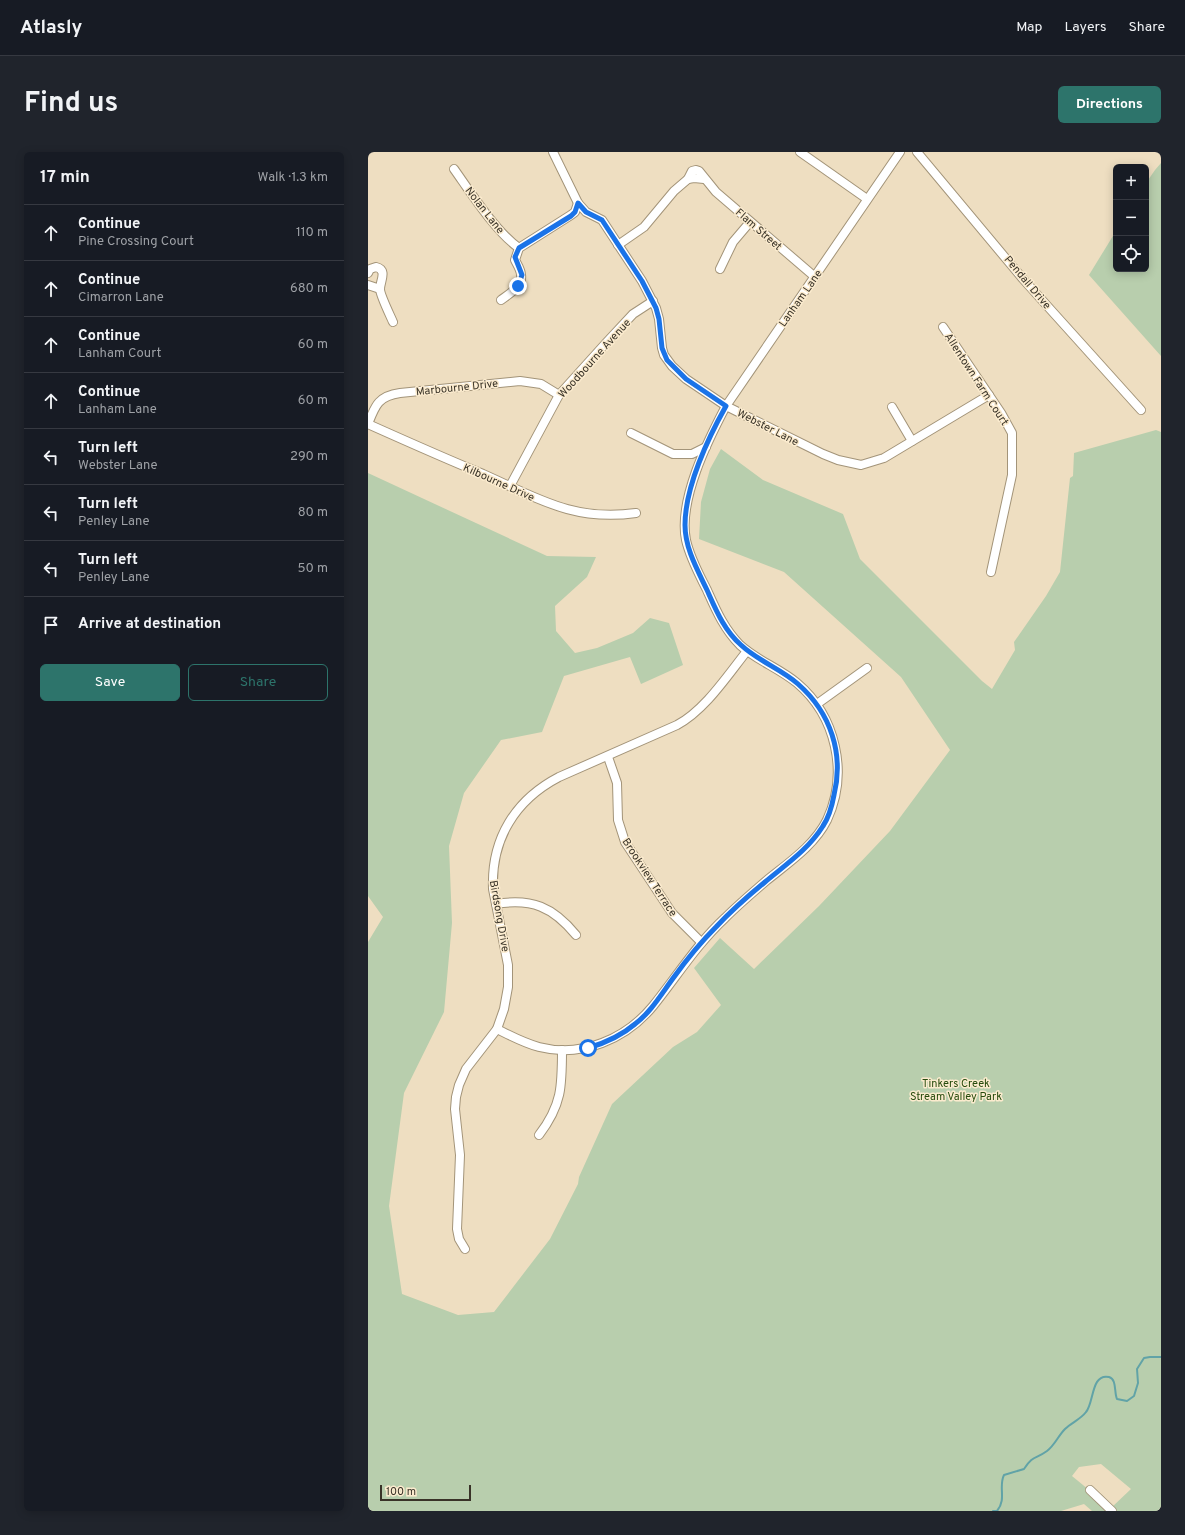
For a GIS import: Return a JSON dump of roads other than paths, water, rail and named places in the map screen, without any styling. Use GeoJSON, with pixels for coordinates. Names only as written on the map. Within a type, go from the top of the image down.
{"type":"FeatureCollection","features":[{"type":"Feature","properties":{"kind":"street","name":"Webster Lane"},"geometry":{"type":"LineString","coordinates":[[553,152],[578,203],[586,212],[602,220],[653,301],[659,319],[662,348],[667,360],[686,379],[726,406],[823,454],[838,460],[861,465],[884,458],[988,395]]}},
{"type":"Feature","properties":{"kind":"street"},"geometry":{"type":"LineString","coordinates":[[800,152],[867,199]]}},
{"type":"Feature","properties":{"kind":"street","name":"Lanham Lane"},"geometry":{"type":"LineString","coordinates":[[497,1029],[529,1044],[562,1050],[578,1049],[597,1045],[623,1033],[640,1020],[665,990],[701,942],[732,912],[806,848],[828,818],[836,788],[838,772],[834,740],[830,727],[817,704],[797,683],[747,651],[730,634],[722,622],[694,564],[688,547],[685,521],[688,500],[694,479],[705,449],[726,406],[900,152]]}},
{"type":"Feature","properties":{"kind":"street","name":"Pendall Drive"},"geometry":{"type":"LineString","coordinates":[[917,152],[1023,279],[1141,410]]}},
{"type":"Feature","properties":{"kind":"street","name":"Nolan Lane"},"geometry":{"type":"LineString","coordinates":[[454,170],[495,224],[511,242],[519,248]]}},
{"type":"Feature","properties":{"kind":"street","name":"Flam Street"},"geometry":{"type":"LineString","coordinates":[[618,244],[644,227],[674,191],[688,179],[704,179],[716,192],[815,277]]}},
{"type":"Feature","properties":{"kind":"street"},"geometry":{"type":"LineString","coordinates":[[501,300],[513,291],[520,282],[522,275],[515,260],[519,248],[571,216],[575,212],[578,203]]}},
{"type":"Feature","properties":{"kind":"street"},"geometry":{"type":"LineString","coordinates":[[720,269],[733,242],[750,222]]}},
{"type":"Feature","properties":{"kind":"street"},"geometry":{"type":"LineString","coordinates":[[368,273],[373,267],[381,269],[383,276],[380,289],[393,322]]}},
{"type":"Feature","properties":{"kind":"street"},"geometry":{"type":"LineString","coordinates":[[368,285],[380,289]]}},
{"type":"Feature","properties":{"kind":"street","name":"Woodbourne Avenue"},"geometry":{"type":"LineString","coordinates":[[510,486],[559,395],[633,314],[653,301]]}},
{"type":"Feature","properties":{"kind":"street","name":"Allentown Farm Court"},"geometry":{"type":"LineString","coordinates":[[943,327],[1012,433],[1012,476],[992,572]]}},
{"type":"Feature","properties":{"kind":"street","name":"Marbourne Drive"},"geometry":{"type":"LineString","coordinates":[[368,424],[374,408],[379,402],[387,396],[400,393],[520,381],[541,384],[559,395]]}},
{"type":"Feature","properties":{"kind":"street"},"geometry":{"type":"LineString","coordinates":[[892,406],[912,441]]}},
{"type":"Feature","properties":{"kind":"street","name":"Kilbourne Drive"},"geometry":{"type":"LineString","coordinates":[[368,424],[546,502],[582,513],[606,516],[636,513]]}},
{"type":"Feature","properties":{"kind":"street"},"geometry":{"type":"LineString","coordinates":[[630,433],[673,454],[692,454],[705,449]]}},
{"type":"Feature","properties":{"kind":"street","name":"Birdsong Drive"},"geometry":{"type":"LineString","coordinates":[[465,1249],[459,1239],[457,1229],[460,1155],[455,1109],[456,1097],[459,1084],[466,1069],[497,1029],[504,1009],[509,977],[508,965],[493,889],[494,865],[503,834],[512,816],[530,796],[544,786],[559,777],[608,757],[678,725],[691,717],[707,701],[747,651]]}},
{"type":"Feature","properties":{"kind":"street"},"geometry":{"type":"LineString","coordinates":[[817,704],[867,668]]}},
{"type":"Feature","properties":{"kind":"street","name":"Brookview Terrace"},"geometry":{"type":"LineString","coordinates":[[608,757],[617,783],[618,820],[625,842],[672,913],[701,942]]}},
{"type":"Feature","properties":{"kind":"street"},"geometry":{"type":"LineString","coordinates":[[496,904],[521,902],[539,906],[561,918],[576,935]]}},
{"type":"Feature","properties":{"kind":"street"},"geometry":{"type":"LineString","coordinates":[[539,1135],[554,1113],[558,1101],[562,1079],[562,1050]]}},
{"type":"Feature","properties":{"kind":"street"},"geometry":{"type":"LineString","coordinates":[[1090,1490],[1112,1511]]}},
{"type":"Feature","properties":{"kind":"waterway"},"geometry":{"type":"LineString","coordinates":[[993,1511],[997,1511],[1000,1506],[1002,1498],[1002,1480],[1004,1475],[1024,1469],[1032,1459],[1050,1449],[1065,1429],[1079,1419],[1089,1408],[1096,1384],[1099,1380],[1103,1377],[1112,1378],[1117,1399],[1127,1401],[1134,1396],[1138,1383],[1137,1369],[1144,1358],[1161,1357]]}},
{"type":"Feature","properties":{"kind":"park label","name":"Tinkers Creek Stream Valley Park"},"geometry":{"type":"Point","coordinates":[956,1089]}}]}
